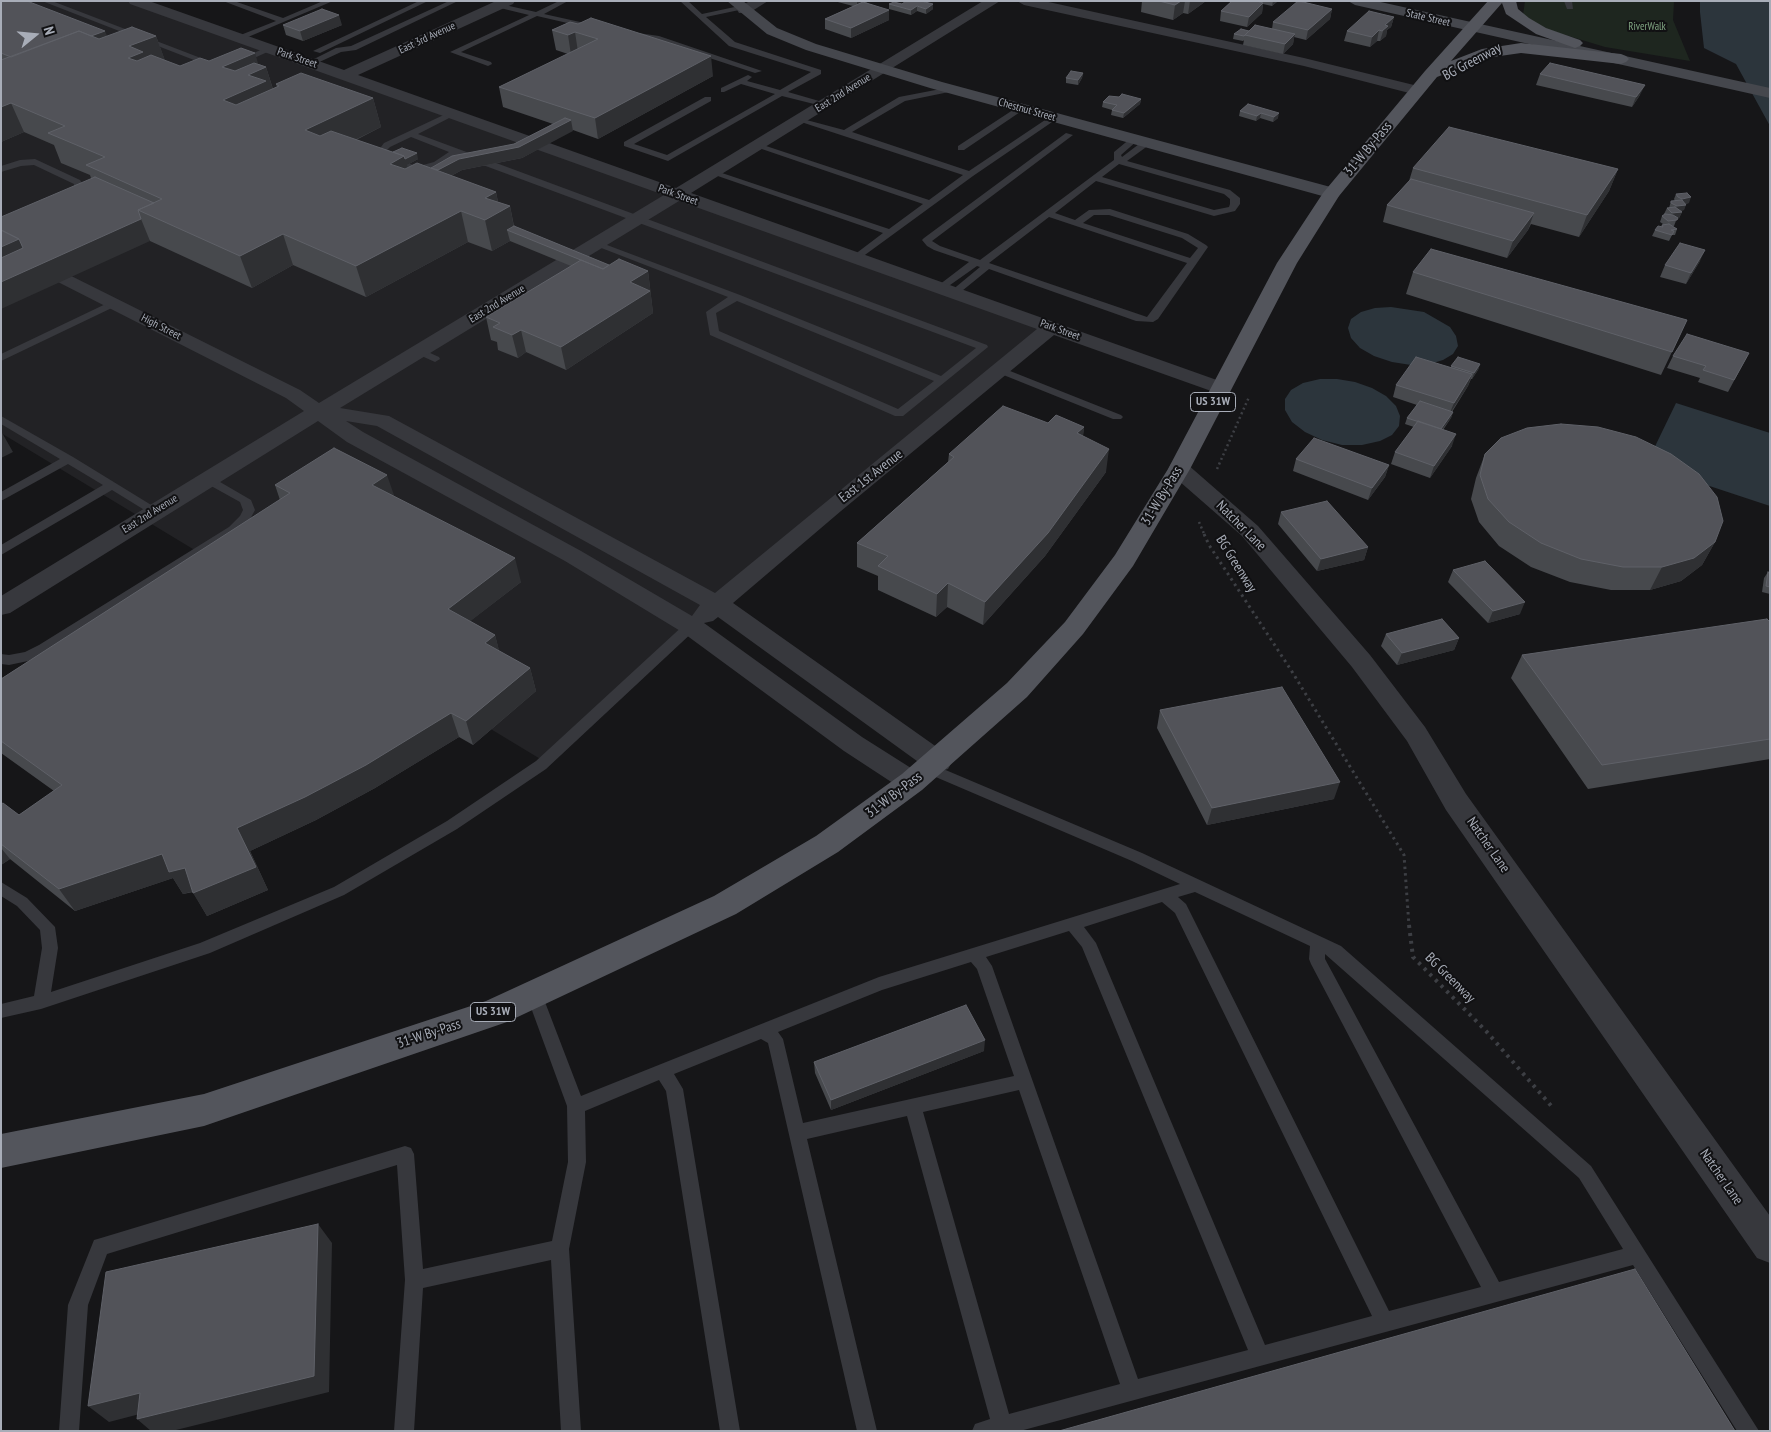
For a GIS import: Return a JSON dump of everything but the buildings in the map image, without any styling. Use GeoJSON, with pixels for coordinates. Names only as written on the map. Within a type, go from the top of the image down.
{"type":"FeatureCollection","features":[{"type":"Feature","properties":{"kind":"main road","name":"US 31W"},"geometry":{"type":"LineString","coordinates":[[1471,27],[1496,1]]}},
{"type":"Feature","properties":{"kind":"main road"},"geometry":{"type":"LineString","coordinates":[[1509,1],[1511,11],[1542,31],[1621,59]]}},
{"type":"Feature","properties":{"kind":"main road","name":"31-W By-Pass"},"geometry":{"type":"LineString","coordinates":[[1,1151],[204,1110],[495,1012],[725,905],[827,844],[926,771],[1017,690],[1074,628],[1124,560],[1179,468],[1287,263],[1332,193],[1471,27]]}},
{"type":"Feature","properties":{"kind":"main road"},"geometry":{"type":"LineString","coordinates":[[1424,82],[1482,54],[1501,50],[1540,49],[1621,59]]}},
{"type":"Feature","properties":{"kind":"street","name":"Park Street"},"geometry":{"type":"LineString","coordinates":[[135,1],[1221,388]]}},
{"type":"Feature","properties":{"kind":"street"},"geometry":{"type":"LineString","coordinates":[[740,6],[761,1]]}},
{"type":"Feature","properties":{"kind":"street","name":"East 2nd Avenue"},"geometry":{"type":"LineString","coordinates":[[1,607],[320,411],[427,355],[596,244],[993,1]]}},
{"type":"Feature","properties":{"kind":"street"},"geometry":{"type":"LineString","coordinates":[[1024,1],[1304,62],[1424,82]]}},
{"type":"Feature","properties":{"kind":"street","name":"State Street"},"geometry":{"type":"LineString","coordinates":[[1355,1],[1770,93]]}},
{"type":"Feature","properties":{"kind":"street","name":"East 3rd Avenue"},"geometry":{"type":"LineString","coordinates":[[346,76],[504,3]]}},
{"type":"Feature","properties":{"kind":"street","name":"Chestnut Street"},"geometry":{"type":"LineString","coordinates":[[740,6],[780,35],[811,47],[1054,118],[1332,193]]}},
{"type":"Feature","properties":{"kind":"street","name":"High Street"},"geometry":{"type":"LineString","coordinates":[[1,246],[293,394],[355,437],[573,556],[691,626],[853,744],[926,771]]}},
{"type":"Feature","properties":{"kind":"street","name":"East 1st Avenue"},"geometry":{"type":"LineString","coordinates":[[691,626],[833,506],[1052,327]]}},
{"type":"Feature","properties":{"kind":"street"},"geometry":{"type":"LineString","coordinates":[[320,411],[382,420],[717,604],[926,771]]}},
{"type":"Feature","properties":{"kind":"street","name":"Natcher Lane"},"geometry":{"type":"LineString","coordinates":[[1179,468],[1250,531],[1348,643],[1416,734],[1456,802],[1770,1246]]}},
{"type":"Feature","properties":{"kind":"lane"},"geometry":{"type":"LineString","coordinates":[[45,1],[222,68],[214,72]]}},
{"type":"Feature","properties":{"kind":"lane"},"geometry":{"type":"LineString","coordinates":[[226,1],[284,21]]}},
{"type":"Feature","properties":{"kind":"lane"},"geometry":{"type":"LineString","coordinates":[[312,1],[326,3]]}},
{"type":"Feature","properties":{"kind":"lane"},"geometry":{"type":"LineString","coordinates":[[304,61],[425,1]]}},
{"type":"Feature","properties":{"kind":"lane"},"geometry":{"type":"LineString","coordinates":[[304,61],[339,50],[353,48],[455,1]]}},
{"type":"Feature","properties":{"kind":"lane"},"geometry":{"type":"LineString","coordinates":[[488,64],[454,52],[565,1]]}},
{"type":"Feature","properties":{"kind":"lane"},"geometry":{"type":"LineString","coordinates":[[684,1],[732,44],[818,72],[668,158],[628,144],[708,99]]}},
{"type":"Feature","properties":{"kind":"lane"},"geometry":{"type":"LineString","coordinates":[[241,38],[326,3]]}},
{"type":"Feature","properties":{"kind":"lane"},"geometry":{"type":"LineString","coordinates":[[504,3],[534,15],[593,27]]}},
{"type":"Feature","properties":{"kind":"lane"},"geometry":{"type":"LineString","coordinates":[[702,16],[740,6]]}},
{"type":"Feature","properties":{"kind":"lane"},"geometry":{"type":"LineString","coordinates":[[628,33],[656,38],[758,71]]}},
{"type":"Feature","properties":{"kind":"lane"},"geometry":{"type":"LineString","coordinates":[[230,65],[270,49]]}},
{"type":"Feature","properties":{"kind":"lane"},"geometry":{"type":"LineString","coordinates":[[724,90],[780,59]]}},
{"type":"Feature","properties":{"kind":"lane"},"geometry":{"type":"LineString","coordinates":[[740,81],[823,105]]}},
{"type":"Feature","properties":{"kind":"lane"},"geometry":{"type":"LineString","coordinates":[[846,133],[902,98],[951,89]]}},
{"type":"Feature","properties":{"kind":"lane"},"geometry":{"type":"LineString","coordinates":[[961,148],[1022,108]]}},
{"type":"Feature","properties":{"kind":"lane"},"geometry":{"type":"LineString","coordinates":[[453,114],[387,145],[382,151],[383,156],[412,168],[424,168],[437,164],[451,156],[454,151]]}},
{"type":"Feature","properties":{"kind":"lane"},"geometry":{"type":"LineString","coordinates":[[855,258],[970,174],[1054,118]]}},
{"type":"Feature","properties":{"kind":"lane"},"geometry":{"type":"LineString","coordinates":[[799,120],[846,133],[970,174]]}},
{"type":"Feature","properties":{"kind":"lane"},"geometry":{"type":"LineString","coordinates":[[411,134],[983,346],[900,414],[714,333],[711,312],[736,296]]}},
{"type":"Feature","properties":{"kind":"lane"},"geometry":{"type":"LineString","coordinates":[[1069,135],[927,240],[937,248],[981,264],[1140,319],[1149,320],[1154,317],[1202,247],[1197,242],[1184,236],[1110,212],[1092,212],[1076,223]]}},
{"type":"Feature","properties":{"kind":"lane"},"geometry":{"type":"LineString","coordinates":[[947,290],[1118,160],[1128,158],[1140,142]]}},
{"type":"Feature","properties":{"kind":"lane"},"geometry":{"type":"LineString","coordinates":[[757,146],[930,203]]}},
{"type":"Feature","properties":{"kind":"lane"},"geometry":{"type":"LineString","coordinates":[[1095,178],[1214,212],[1232,209],[1235,204],[1235,198],[1227,192],[1118,160]]}},
{"type":"Feature","properties":{"kind":"lane"},"geometry":{"type":"LineString","coordinates":[[1,169],[20,163],[35,162],[77,182],[80,188],[79,193],[63,202]]}},
{"type":"Feature","properties":{"kind":"lane"},"geometry":{"type":"LineString","coordinates":[[713,173],[890,232]]}},
{"type":"Feature","properties":{"kind":"lane"},"geometry":{"type":"LineString","coordinates":[[1048,214],[1192,262]]}},
{"type":"Feature","properties":{"kind":"lane"},"geometry":{"type":"LineString","coordinates":[[596,244],[736,296],[942,380]]}},
{"type":"Feature","properties":{"kind":"lane"},"geometry":{"type":"LineString","coordinates":[[1,358],[114,303]]}},
{"type":"Feature","properties":{"kind":"lane"},"geometry":{"type":"LineString","coordinates":[[1000,370],[1118,417]]}},
{"type":"Feature","properties":{"kind":"lane"},"geometry":{"type":"LineString","coordinates":[[1,419],[155,511]]}},
{"type":"Feature","properties":{"kind":"lane"},"geometry":{"type":"LineString","coordinates":[[1,497],[69,459]]}},
{"type":"Feature","properties":{"kind":"lane"},"geometry":{"type":"LineString","coordinates":[[1,659],[9,660],[28,656],[44,648],[233,530],[245,518],[249,510],[245,500],[208,479]]}},
{"type":"Feature","properties":{"kind":"lane"},"geometry":{"type":"LineString","coordinates":[[1,551],[112,485]]}},
{"type":"Feature","properties":{"kind":"lane"},"geometry":{"type":"LineString","coordinates":[[1,1011],[42,1002],[204,948],[347,887],[452,825],[541,765],[691,626]]}},
{"type":"Feature","properties":{"kind":"lane"},"geometry":{"type":"LineString","coordinates":[[926,771],[1137,857],[1335,950],[1585,1172],[1749,1431]]}},
{"type":"Feature","properties":{"kind":"lane"},"geometry":{"type":"LineString","coordinates":[[576,1106],[879,984],[1197,885]]}},
{"type":"Feature","properties":{"kind":"lane"},"geometry":{"type":"LineString","coordinates":[[1,888],[22,902],[47,927],[50,948],[42,1002]]}},
{"type":"Feature","properties":{"kind":"lane"},"geometry":{"type":"LineString","coordinates":[[1165,895],[1181,909],[1385,1323]]}},
{"type":"Feature","properties":{"kind":"lane"},"geometry":{"type":"LineString","coordinates":[[1072,924],[1088,943],[1260,1356]]}},
{"type":"Feature","properties":{"kind":"lane"},"geometry":{"type":"LineString","coordinates":[[1318,943],[1317,959],[1495,1293]]}},
{"type":"Feature","properties":{"kind":"lane"},"geometry":{"type":"LineString","coordinates":[[974,954],[984,966],[1132,1390]]}},
{"type":"Feature","properties":{"kind":"lane"},"geometry":{"type":"LineString","coordinates":[[534,994],[576,1106],[577,1162],[560,1249],[571,1431]]}},
{"type":"Feature","properties":{"kind":"lane"},"geometry":{"type":"LineString","coordinates":[[762,1031],[775,1039],[867,1431]]}},
{"type":"Feature","properties":{"kind":"lane"},"geometry":{"type":"LineString","coordinates":[[663,1071],[674,1088],[730,1431]]}},
{"type":"Feature","properties":{"kind":"lane"},"geometry":{"type":"LineString","coordinates":[[796,1133],[1024,1081]]}},
{"type":"Feature","properties":{"kind":"lane"},"geometry":{"type":"LineString","coordinates":[[913,1106],[1002,1426]]}},
{"type":"Feature","properties":{"kind":"lane"},"geometry":{"type":"LineString","coordinates":[[69,1431],[78,1305],[101,1247],[405,1154],[414,1280],[404,1431]]}},
{"type":"Feature","properties":{"kind":"lane"},"geometry":{"type":"LineString","coordinates":[[414,1280],[560,1249]]}},
{"type":"Feature","properties":{"kind":"lane"},"geometry":{"type":"LineString","coordinates":[[982,1431],[1638,1254]]}},
{"type":"Feature","properties":{"kind":"path","name":"BG Greenway"},"geometry":{"type":"LineString","coordinates":[[1249,395],[1195,512],[1209,545],[1291,670],[1404,855],[1407,909],[1413,957],[1486,1030],[1560,1115]]}},
{"type":"Feature","properties":{"kind":"shaded area"},"geometry":{"type":"Polygon","coordinates":[[[1,1],[134,1],[1052,327],[542,760],[1,433],[1,1]]]}},
{"type":"Feature","properties":{"kind":"shaded area"},"geometry":{"type":"Polygon","coordinates":[[[1700,1],[1770,1],[1770,126],[1736,64],[1704,48],[1700,1]]]}},
{"type":"Feature","properties":{"kind":"shaded area"},"geometry":{"type":"Polygon","coordinates":[[[1391,307],[1424,312],[1450,327],[1456,336],[1458,346],[1453,354],[1443,360],[1430,364],[1411,365],[1392,362],[1374,356],[1360,348],[1351,338],[1348,328],[1351,319],[1361,312],[1375,308],[1391,307]]]}},
{"type":"Feature","properties":{"kind":"shaded area"},"geometry":{"type":"Polygon","coordinates":[[[1320,379],[1355,382],[1372,388],[1386,396],[1396,406],[1400,416],[1399,426],[1392,435],[1380,441],[1362,445],[1342,445],[1322,440],[1305,432],[1292,422],[1285,410],[1285,399],[1291,390],[1303,383],[1320,379]]]}},
{"type":"Feature","properties":{"kind":"shaded area"},"geometry":{"type":"Polygon","coordinates":[[[1676,403],[1770,433],[1770,506],[1646,465],[1676,403]]]}},
{"type":"Feature","properties":{"kind":"green space","name":"RiverWalk"},"geometry":{"type":"Polygon","coordinates":[[[1525,1],[1674,1],[1673,20],[1690,61],[1605,47],[1549,30],[1523,15],[1525,1]]]}}]}
